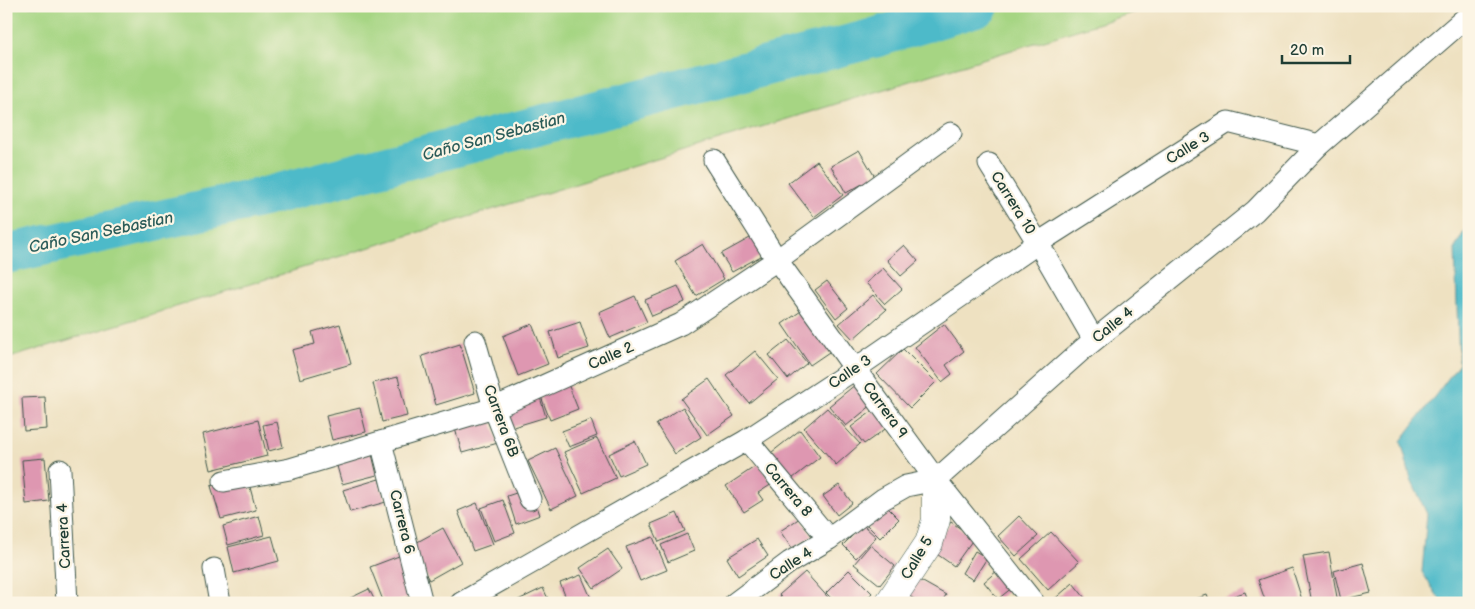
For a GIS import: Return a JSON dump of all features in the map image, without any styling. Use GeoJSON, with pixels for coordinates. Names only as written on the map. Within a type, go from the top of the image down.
{"type":"FeatureCollection","features":[{"type":"Feature","properties":{"kind":"street","name":"Calle 4"},"geometry":{"type":"LineString","coordinates":[[735,603],[790,562],[829,539],[883,498],[906,486],[936,480],[1094,340],[1255,211],[1319,145],[1469,15]]}},
{"type":"Feature","properties":{"kind":"street","name":"Calle 3"},"geometry":{"type":"LineString","coordinates":[[461,603],[746,440],[855,369],[1038,243],[1228,122],[1319,145]]}},
{"type":"Feature","properties":{"kind":"street","name":"Calle 2"},"geometry":{"type":"LineString","coordinates":[[224,481],[290,469],[494,408],[681,324],[777,260],[951,133]]}},
{"type":"Feature","properties":{"kind":"street","name":"Carrera 9"},"geometry":{"type":"LineString","coordinates":[[714,160],[777,260],[855,369],[936,480],[1034,603]]}},
{"type":"Feature","properties":{"kind":"street","name":"Carrera 10"},"geometry":{"type":"LineString","coordinates":[[989,164],[1038,243],[1094,340]]}},
{"type":"Feature","properties":{"kind":"street","name":"Carrera 6B"},"geometry":{"type":"LineString","coordinates":[[475,341],[494,408],[530,499]]}},
{"type":"Feature","properties":{"kind":"street","name":"Carrera 8"},"geometry":{"type":"LineString","coordinates":[[746,440],[829,539]]}},
{"type":"Feature","properties":{"kind":"street","name":"Carrera 6"},"geometry":{"type":"LineString","coordinates":[[381,442],[422,603]]}},
{"type":"Feature","properties":{"kind":"street","name":"Carrera 4"},"geometry":{"type":"LineString","coordinates":[[60,470],[67,603]]}},
{"type":"Feature","properties":{"kind":"street","name":"Calle 5"},"geometry":{"type":"LineString","coordinates":[[889,603],[929,542],[936,520],[936,480]]}},
{"type":"Feature","properties":{"kind":"street"},"geometry":{"type":"LineString","coordinates":[[214,570],[220,603]]}},
{"type":"Feature","properties":{"kind":"green space"},"geometry":{"type":"Polygon","coordinates":[[[6,6],[1155,6],[6,359],[6,6]]]}},
{"type":"Feature","properties":{"kind":"water"},"geometry":{"type":"Polygon","coordinates":[[[1469,223],[1469,603],[1442,603],[1422,572],[1427,514],[1411,480],[1401,441],[1459,364],[1455,248],[1469,223]]]}},
{"type":"Feature","properties":{"kind":"building"},"geometry":{"type":"Polygon","coordinates":[[[859,150],[875,177],[846,193],[831,166],[859,150]]]}},
{"type":"Feature","properties":{"kind":"building"},"geometry":{"type":"Polygon","coordinates":[[[817,161],[843,195],[814,217],[788,183],[817,161]]]}},
{"type":"Feature","properties":{"kind":"building"},"geometry":{"type":"Polygon","coordinates":[[[759,233],[770,251],[732,272],[721,254],[759,233]]]}},
{"type":"Feature","properties":{"kind":"building"},"geometry":{"type":"Polygon","coordinates":[[[703,244],[724,279],[696,296],[675,261],[703,244]]]}},
{"type":"Feature","properties":{"kind":"building"},"geometry":{"type":"Polygon","coordinates":[[[904,245],[918,261],[901,276],[887,260],[904,245]]]}},
{"type":"Feature","properties":{"kind":"building"},"geometry":{"type":"Polygon","coordinates":[[[883,268],[902,289],[885,304],[866,283],[883,268]]]}},
{"type":"Feature","properties":{"kind":"building"},"geometry":{"type":"Polygon","coordinates":[[[827,281],[848,308],[836,318],[815,290],[827,281]]]}},
{"type":"Feature","properties":{"kind":"building"},"geometry":{"type":"Polygon","coordinates":[[[678,286],[685,302],[652,316],[645,300],[678,286]]]}},
{"type":"Feature","properties":{"kind":"building"},"geometry":{"type":"Polygon","coordinates":[[[873,295],[886,310],[853,339],[839,324],[873,295]]]}},
{"type":"Feature","properties":{"kind":"building"},"geometry":{"type":"Polygon","coordinates":[[[635,296],[647,322],[610,338],[599,312],[635,296]]]}},
{"type":"Feature","properties":{"kind":"building"},"geometry":{"type":"Polygon","coordinates":[[[804,309],[832,350],[810,365],[782,324],[804,309]]]}},
{"type":"Feature","properties":{"kind":"building"},"geometry":{"type":"Polygon","coordinates":[[[580,322],[589,348],[558,358],[550,332],[580,322]]]}},
{"type":"Feature","properties":{"kind":"building"},"geometry":{"type":"Polygon","coordinates":[[[340,324],[351,364],[300,379],[292,350],[315,344],[312,332],[340,324]]]}},
{"type":"Feature","properties":{"kind":"building"},"geometry":{"type":"Polygon","coordinates":[[[532,324],[548,364],[518,376],[503,336],[532,324]]]}},
{"type":"Feature","properties":{"kind":"building"},"geometry":{"type":"Polygon","coordinates":[[[944,324],[964,351],[946,365],[952,374],[942,382],[915,347],[944,324]]]}},
{"type":"Feature","properties":{"kind":"building"},"geometry":{"type":"Polygon","coordinates":[[[788,340],[807,363],[788,379],[769,355],[788,340]]]}},
{"type":"Feature","properties":{"kind":"building"},"geometry":{"type":"Polygon","coordinates":[[[460,344],[475,393],[436,405],[422,356],[460,344]]]}},
{"type":"Feature","properties":{"kind":"building"},"geometry":{"type":"Polygon","coordinates":[[[903,349],[936,382],[910,408],[877,374],[903,349]]]}},
{"type":"Feature","properties":{"kind":"building"},"geometry":{"type":"Polygon","coordinates":[[[755,351],[778,379],[749,403],[726,375],[755,351]]]}},
{"type":"Feature","properties":{"kind":"building"},"geometry":{"type":"Polygon","coordinates":[[[398,377],[407,416],[382,422],[373,383],[398,377]]]}},
{"type":"Feature","properties":{"kind":"building"},"geometry":{"type":"Polygon","coordinates":[[[709,379],[734,416],[707,435],[681,399],[709,379]]]}},
{"type":"Feature","properties":{"kind":"building"},"geometry":{"type":"Polygon","coordinates":[[[568,384],[578,409],[550,420],[540,394],[568,384]]]}},
{"type":"Feature","properties":{"kind":"building"},"geometry":{"type":"Polygon","coordinates":[[[856,384],[873,404],[846,426],[829,406],[856,384]]]}},
{"type":"Feature","properties":{"kind":"building"},"geometry":{"type":"Polygon","coordinates":[[[538,391],[546,417],[510,428],[502,402],[538,391]]]}},
{"type":"Feature","properties":{"kind":"building"},"geometry":{"type":"Polygon","coordinates":[[[45,397],[47,429],[24,431],[22,398],[45,397]]]}},
{"type":"Feature","properties":{"kind":"building"},"geometry":{"type":"Polygon","coordinates":[[[683,407],[701,437],[675,454],[656,424],[683,407]]]}},
{"type":"Feature","properties":{"kind":"building"},"geometry":{"type":"Polygon","coordinates":[[[878,407],[891,425],[864,444],[851,427],[878,407]]]}},
{"type":"Feature","properties":{"kind":"building"},"geometry":{"type":"Polygon","coordinates":[[[360,408],[366,432],[332,440],[326,416],[360,408]]]}},
{"type":"Feature","properties":{"kind":"building"},"geometry":{"type":"Polygon","coordinates":[[[827,408],[860,444],[836,465],[804,428],[827,408]]]}},
{"type":"Feature","properties":{"kind":"building"},"geometry":{"type":"Polygon","coordinates":[[[490,414],[498,443],[462,453],[454,425],[490,414]]]}},
{"type":"Feature","properties":{"kind":"building"},"geometry":{"type":"Polygon","coordinates":[[[258,420],[267,456],[211,470],[203,434],[258,420]]]}},
{"type":"Feature","properties":{"kind":"building"},"geometry":{"type":"Polygon","coordinates":[[[591,420],[597,436],[569,447],[562,431],[591,420]]]}},
{"type":"Feature","properties":{"kind":"building"},"geometry":{"type":"Polygon","coordinates":[[[277,422],[283,447],[269,451],[263,425],[277,422]]]}},
{"type":"Feature","properties":{"kind":"building"},"geometry":{"type":"Polygon","coordinates":[[[800,430],[820,457],[788,482],[767,456],[800,430]]]}},
{"type":"Feature","properties":{"kind":"building"},"geometry":{"type":"Polygon","coordinates":[[[597,438],[616,478],[583,493],[564,452],[597,438]]]}},
{"type":"Feature","properties":{"kind":"building"},"geometry":{"type":"Polygon","coordinates":[[[635,441],[646,464],[619,476],[609,454],[635,441]]]}},
{"type":"Feature","properties":{"kind":"building"},"geometry":{"type":"Polygon","coordinates":[[[555,448],[578,496],[551,509],[528,461],[555,448]]]}},
{"type":"Feature","properties":{"kind":"building"},"geometry":{"type":"Polygon","coordinates":[[[371,450],[377,475],[342,484],[335,459],[371,450]]]}},
{"type":"Feature","properties":{"kind":"building"},"geometry":{"type":"Polygon","coordinates":[[[45,458],[49,501],[26,504],[22,460],[45,458]]]}},
{"type":"Feature","properties":{"kind":"building"},"geometry":{"type":"Polygon","coordinates":[[[759,464],[772,484],[758,493],[763,500],[744,512],[726,486],[759,464]]]}},
{"type":"Feature","properties":{"kind":"building"},"geometry":{"type":"Polygon","coordinates":[[[247,476],[256,510],[221,519],[211,486],[247,476]]]}},
{"type":"Feature","properties":{"kind":"building"},"geometry":{"type":"Polygon","coordinates":[[[379,479],[386,502],[350,512],[343,490],[379,479]]]}},
{"type":"Feature","properties":{"kind":"building"},"geometry":{"type":"Polygon","coordinates":[[[839,485],[852,503],[837,515],[823,496],[839,485]]]}},
{"type":"Feature","properties":{"kind":"building"},"geometry":{"type":"Polygon","coordinates":[[[531,488],[540,515],[516,524],[507,496],[531,488]]]}},
{"type":"Feature","properties":{"kind":"building"},"geometry":{"type":"Polygon","coordinates":[[[503,500],[515,533],[494,541],[481,508],[503,500]]]}},
{"type":"Feature","properties":{"kind":"building"},"geometry":{"type":"Polygon","coordinates":[[[477,503],[493,544],[473,551],[458,511],[477,503]]]}},
{"type":"Feature","properties":{"kind":"building"},"geometry":{"type":"Polygon","coordinates":[[[883,503],[899,519],[880,538],[864,522],[883,503]]]}},
{"type":"Feature","properties":{"kind":"building"},"geometry":{"type":"Polygon","coordinates":[[[677,513],[685,531],[659,542],[651,524],[677,513]]]}},
{"type":"Feature","properties":{"kind":"building"},"geometry":{"type":"Polygon","coordinates":[[[259,516],[264,535],[228,545],[223,526],[259,516]]]}},
{"type":"Feature","properties":{"kind":"building"},"geometry":{"type":"Polygon","coordinates":[[[1019,516],[1038,536],[1016,556],[998,536],[1019,516]]]}},
{"type":"Feature","properties":{"kind":"building"},"geometry":{"type":"Polygon","coordinates":[[[800,518],[812,536],[792,549],[780,531],[800,518]]]}},
{"type":"Feature","properties":{"kind":"building"},"geometry":{"type":"Polygon","coordinates":[[[951,522],[974,538],[954,566],[931,550],[951,522]]]}},
{"type":"Feature","properties":{"kind":"building"},"geometry":{"type":"Polygon","coordinates":[[[863,525],[876,537],[856,558],[843,545],[863,525]]]}},
{"type":"Feature","properties":{"kind":"building"},"geometry":{"type":"Polygon","coordinates":[[[443,528],[461,562],[429,580],[410,546],[443,528]]]}},
{"type":"Feature","properties":{"kind":"building"},"geometry":{"type":"Polygon","coordinates":[[[1051,532],[1079,562],[1048,590],[1021,559],[1051,532]]]}},
{"type":"Feature","properties":{"kind":"building"},"geometry":{"type":"Polygon","coordinates":[[[687,534],[694,551],[668,562],[661,545],[687,534]]]}},
{"type":"Feature","properties":{"kind":"building"},"geometry":{"type":"Polygon","coordinates":[[[272,536],[279,561],[234,573],[228,547],[272,536]]]}},
{"type":"Feature","properties":{"kind":"building"},"geometry":{"type":"Polygon","coordinates":[[[653,537],[667,570],[640,581],[626,547],[653,537]]]}},
{"type":"Feature","properties":{"kind":"building"},"geometry":{"type":"Polygon","coordinates":[[[757,539],[768,556],[738,576],[727,558],[757,539]]]}},
{"type":"Feature","properties":{"kind":"building"},"geometry":{"type":"Polygon","coordinates":[[[870,545],[895,566],[880,585],[854,564],[870,545]]]}},
{"type":"Feature","properties":{"kind":"building"},"geometry":{"type":"Polygon","coordinates":[[[608,549],[622,569],[594,588],[580,568],[608,549]]]}},
{"type":"Feature","properties":{"kind":"building"},"geometry":{"type":"Polygon","coordinates":[[[975,551],[987,558],[973,580],[962,573],[975,551]]]}},
{"type":"Feature","properties":{"kind":"building"},"geometry":{"type":"Polygon","coordinates":[[[1329,552],[1338,603],[1312,603],[1303,556],[1329,552]]]}},
{"type":"Feature","properties":{"kind":"building"},"geometry":{"type":"Polygon","coordinates":[[[399,556],[414,595],[394,603],[384,603],[370,567],[399,556]]]}},
{"type":"Feature","properties":{"kind":"building"},"geometry":{"type":"Polygon","coordinates":[[[1363,563],[1371,593],[1341,600],[1334,571],[1363,563]]]}},
{"type":"Feature","properties":{"kind":"building"},"geometry":{"type":"Polygon","coordinates":[[[1292,568],[1303,603],[1266,603],[1258,580],[1292,568]]]}},
{"type":"Feature","properties":{"kind":"building"},"geometry":{"type":"Polygon","coordinates":[[[849,570],[872,593],[863,603],[836,603],[826,593],[849,570]]]}},
{"type":"Feature","properties":{"kind":"building"},"geometry":{"type":"Polygon","coordinates":[[[998,570],[1013,587],[998,599],[984,582],[998,570]]]}},
{"type":"Feature","properties":{"kind":"building"},"geometry":{"type":"Polygon","coordinates":[[[805,572],[833,603],[786,603],[779,595],[805,572]]]}},
{"type":"Feature","properties":{"kind":"building"},"geometry":{"type":"Polygon","coordinates":[[[581,575],[591,598],[579,603],[568,603],[560,583],[581,575]]]}},
{"type":"Feature","properties":{"kind":"building"},"geometry":{"type":"Polygon","coordinates":[[[914,577],[946,595],[941,603],[921,603],[904,593],[914,577]]]}},
{"type":"Feature","properties":{"kind":"building"},"geometry":{"type":"Polygon","coordinates":[[[1073,583],[1089,603],[1050,603],[1073,583]]]}},
{"type":"Feature","properties":{"kind":"building"},"geometry":{"type":"Polygon","coordinates":[[[543,588],[550,603],[512,603],[543,588]]]}},
{"type":"Feature","properties":{"kind":"building"},"geometry":{"type":"Polygon","coordinates":[[[369,589],[376,603],[340,603],[369,589]]]}},
{"type":"Feature","properties":{"kind":"building"},"geometry":{"type":"Polygon","coordinates":[[[1245,592],[1249,603],[1226,603],[1225,599],[1245,592]]]}},
{"type":"Feature","properties":{"kind":"building"},"geometry":{"type":"Polygon","coordinates":[[[1207,595],[1210,603],[1186,603],[1186,602],[1207,595]]]}},
{"type":"Feature","properties":{"kind":"waterway","name":"Caño San Sebastian"},"geometry":{"type":"LineString","coordinates":[[6,254],[264,197],[874,38],[979,6]]}}]}
